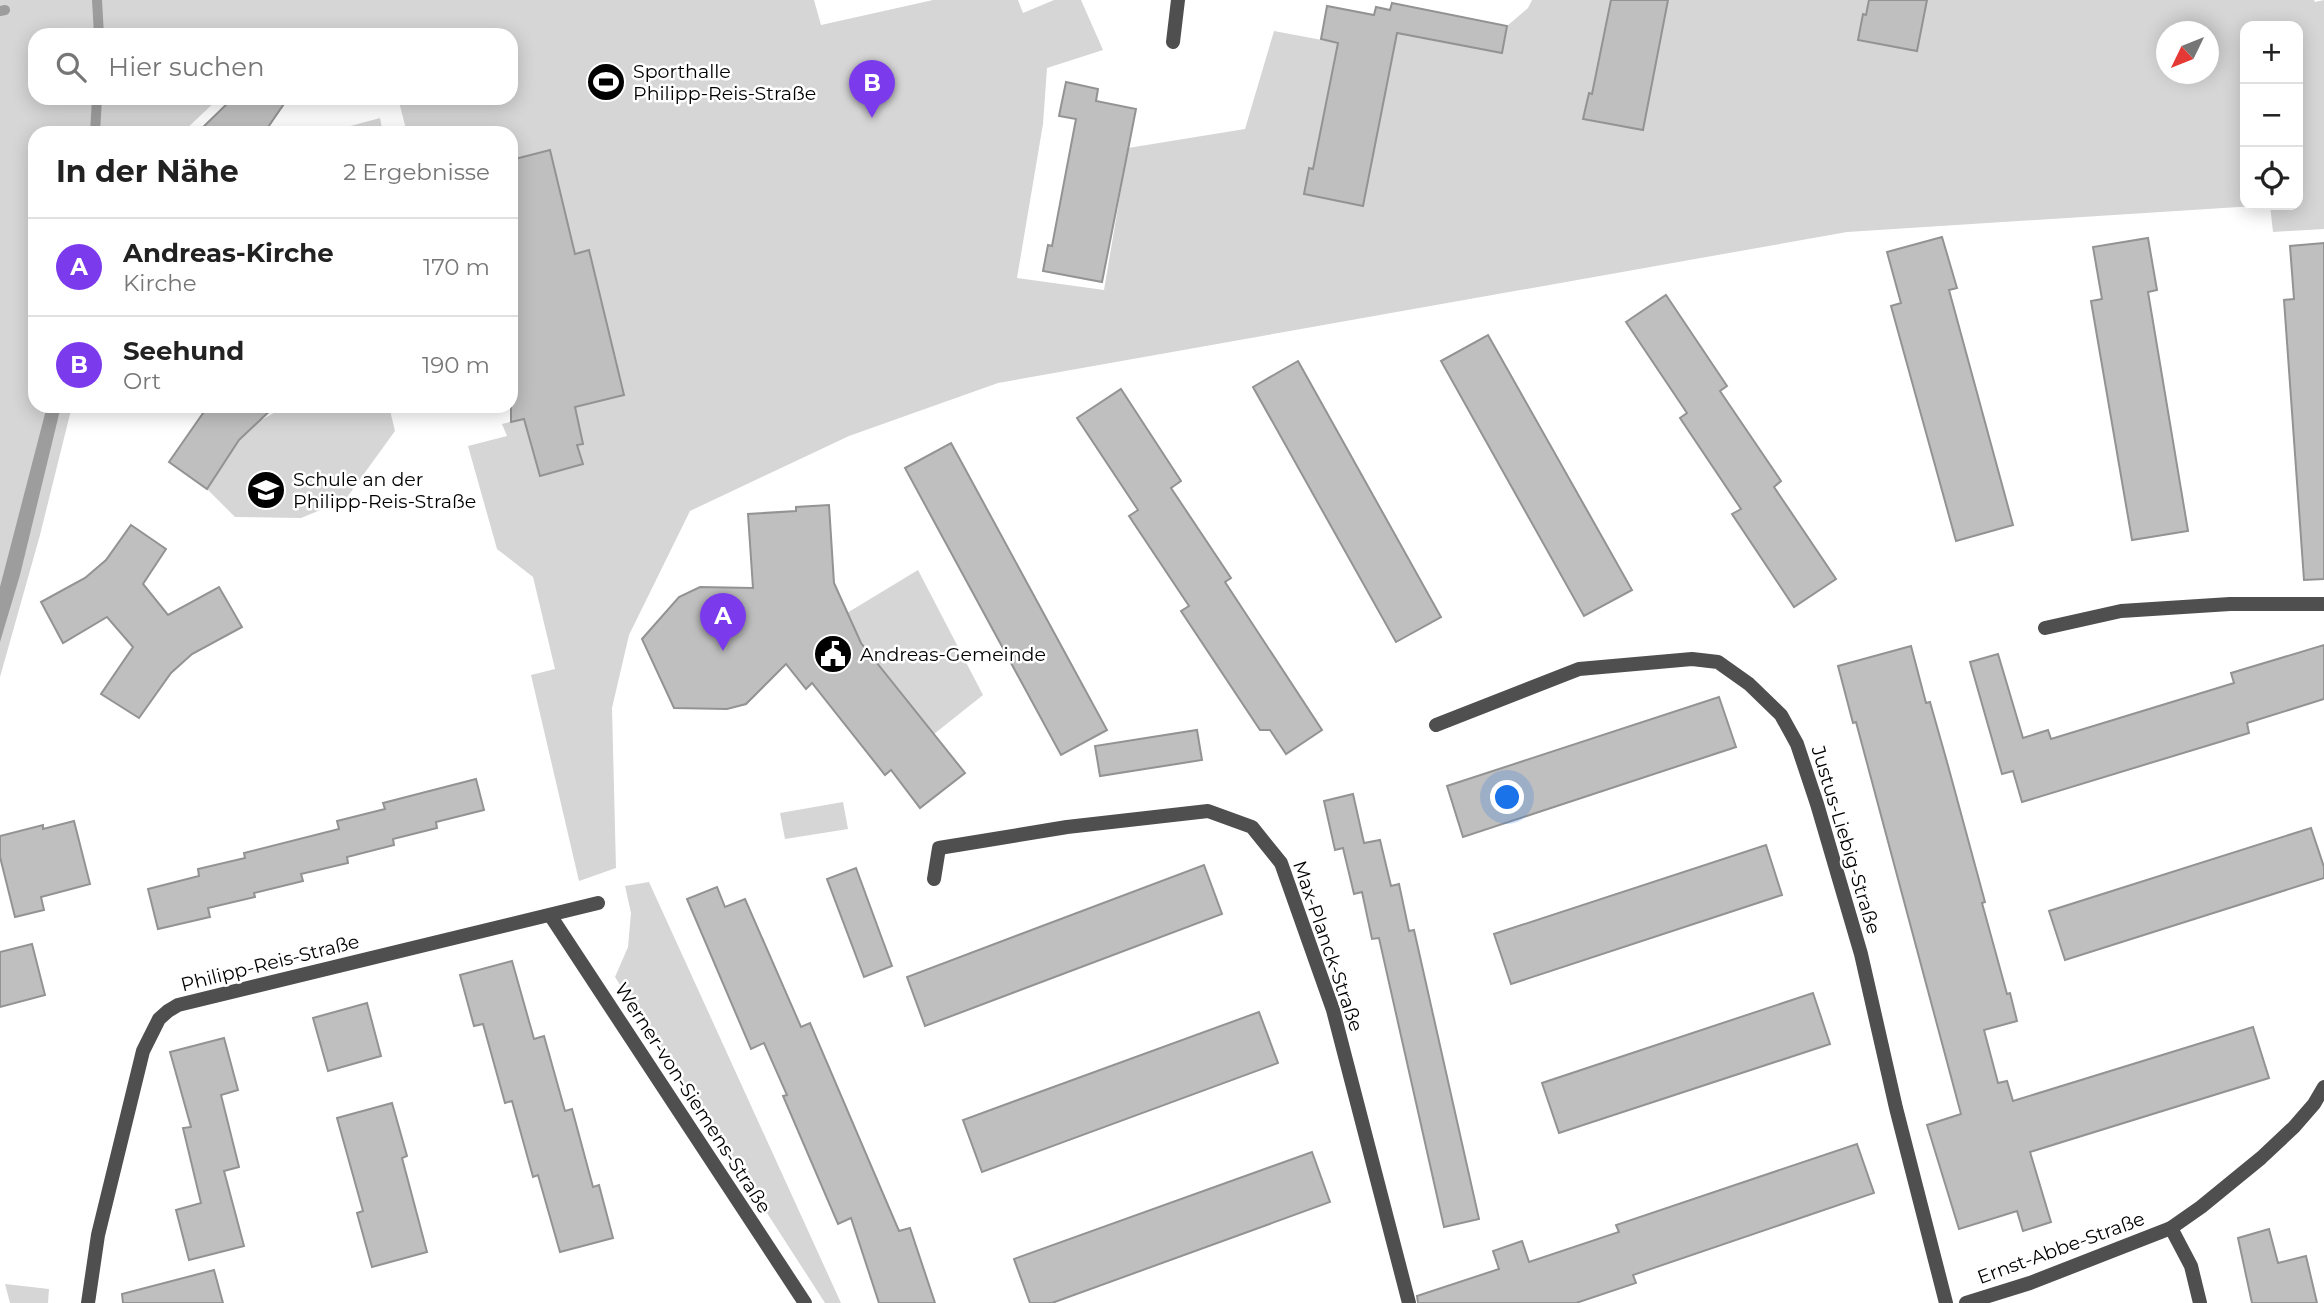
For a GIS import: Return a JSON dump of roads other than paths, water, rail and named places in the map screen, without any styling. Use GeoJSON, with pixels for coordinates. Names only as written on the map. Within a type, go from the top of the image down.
{"type":"FeatureCollection","features":[{"type":"Feature","properties":{"kind":"street"},"geometry":{"type":"LineString","coordinates":[[1173,42],[1178,0]]}},
{"type":"Feature","properties":{"kind":"street"},"geometry":{"type":"LineString","coordinates":[[2045,628],[2121,611],[2230,604],[2324,604]]}},
{"type":"Feature","properties":{"kind":"street","name":"Justus-Liebig-Straße"},"geometry":{"type":"LineString","coordinates":[[1436,725],[1579,669],[1692,659],[1718,662],[1749,684],[1780,715],[1797,744],[1861,954],[1945,1303]]}},
{"type":"Feature","properties":{"kind":"street","name":"Max-Planck-Straße"},"geometry":{"type":"LineString","coordinates":[[934,879],[939,848],[1016,835],[1208,811],[1252,827],[1281,863],[1332,1010],[1409,1303]]}},
{"type":"Feature","properties":{"kind":"street","name":"Philipp-Reis-Straße"},"geometry":{"type":"LineString","coordinates":[[88,1303],[97,1235],[143,1051],[159,1020],[168,1011],[191,1002],[598,903]]}},
{"type":"Feature","properties":{"kind":"street","name":"Werner-von-Siemens-Straße"},"geometry":{"type":"LineString","coordinates":[[550,915],[804,1303]]}},
{"type":"Feature","properties":{"kind":"street"},"geometry":{"type":"LineString","coordinates":[[2171,1228],[2201,1207],[2294,1127],[2314,1104],[2324,1087]]}},
{"type":"Feature","properties":{"kind":"street","name":"Ernst-Abbe-Straße"},"geometry":{"type":"LineString","coordinates":[[1966,1303],[2030,1283],[2171,1228],[2191,1266],[2200,1303]]}},
{"type":"Feature","properties":{"kind":"waterway"},"geometry":{"type":"LineString","coordinates":[[97,0],[99,28]]}},
{"type":"Feature","properties":{"kind":"waterway"},"geometry":{"type":"LineString","coordinates":[[0,11],[5,10]]}},
{"type":"Feature","properties":{"kind":"waterway"},"geometry":{"type":"LineString","coordinates":[[95,126],[97,105]]}},
{"type":"Feature","properties":{"kind":"place","name":"Sporthalle Philipp-Reis-Straße"},"geometry":{"type":"Point","coordinates":[606,82]}},
{"type":"Feature","properties":{"kind":"place","name":"Seehund"},"geometry":{"type":"Point","coordinates":[872,118]}},
{"type":"Feature","properties":{"kind":"place","name":"Schule an der Philipp-Reis-Straße"},"geometry":{"type":"Point","coordinates":[266,490]}},
{"type":"Feature","properties":{"kind":"place","name":"Andreas-Kirche"},"geometry":{"type":"Point","coordinates":[723,651]}},
{"type":"Feature","properties":{"kind":"place","name":"Andreas-Gemeinde"},"geometry":{"type":"Point","coordinates":[833,654]}}]}
